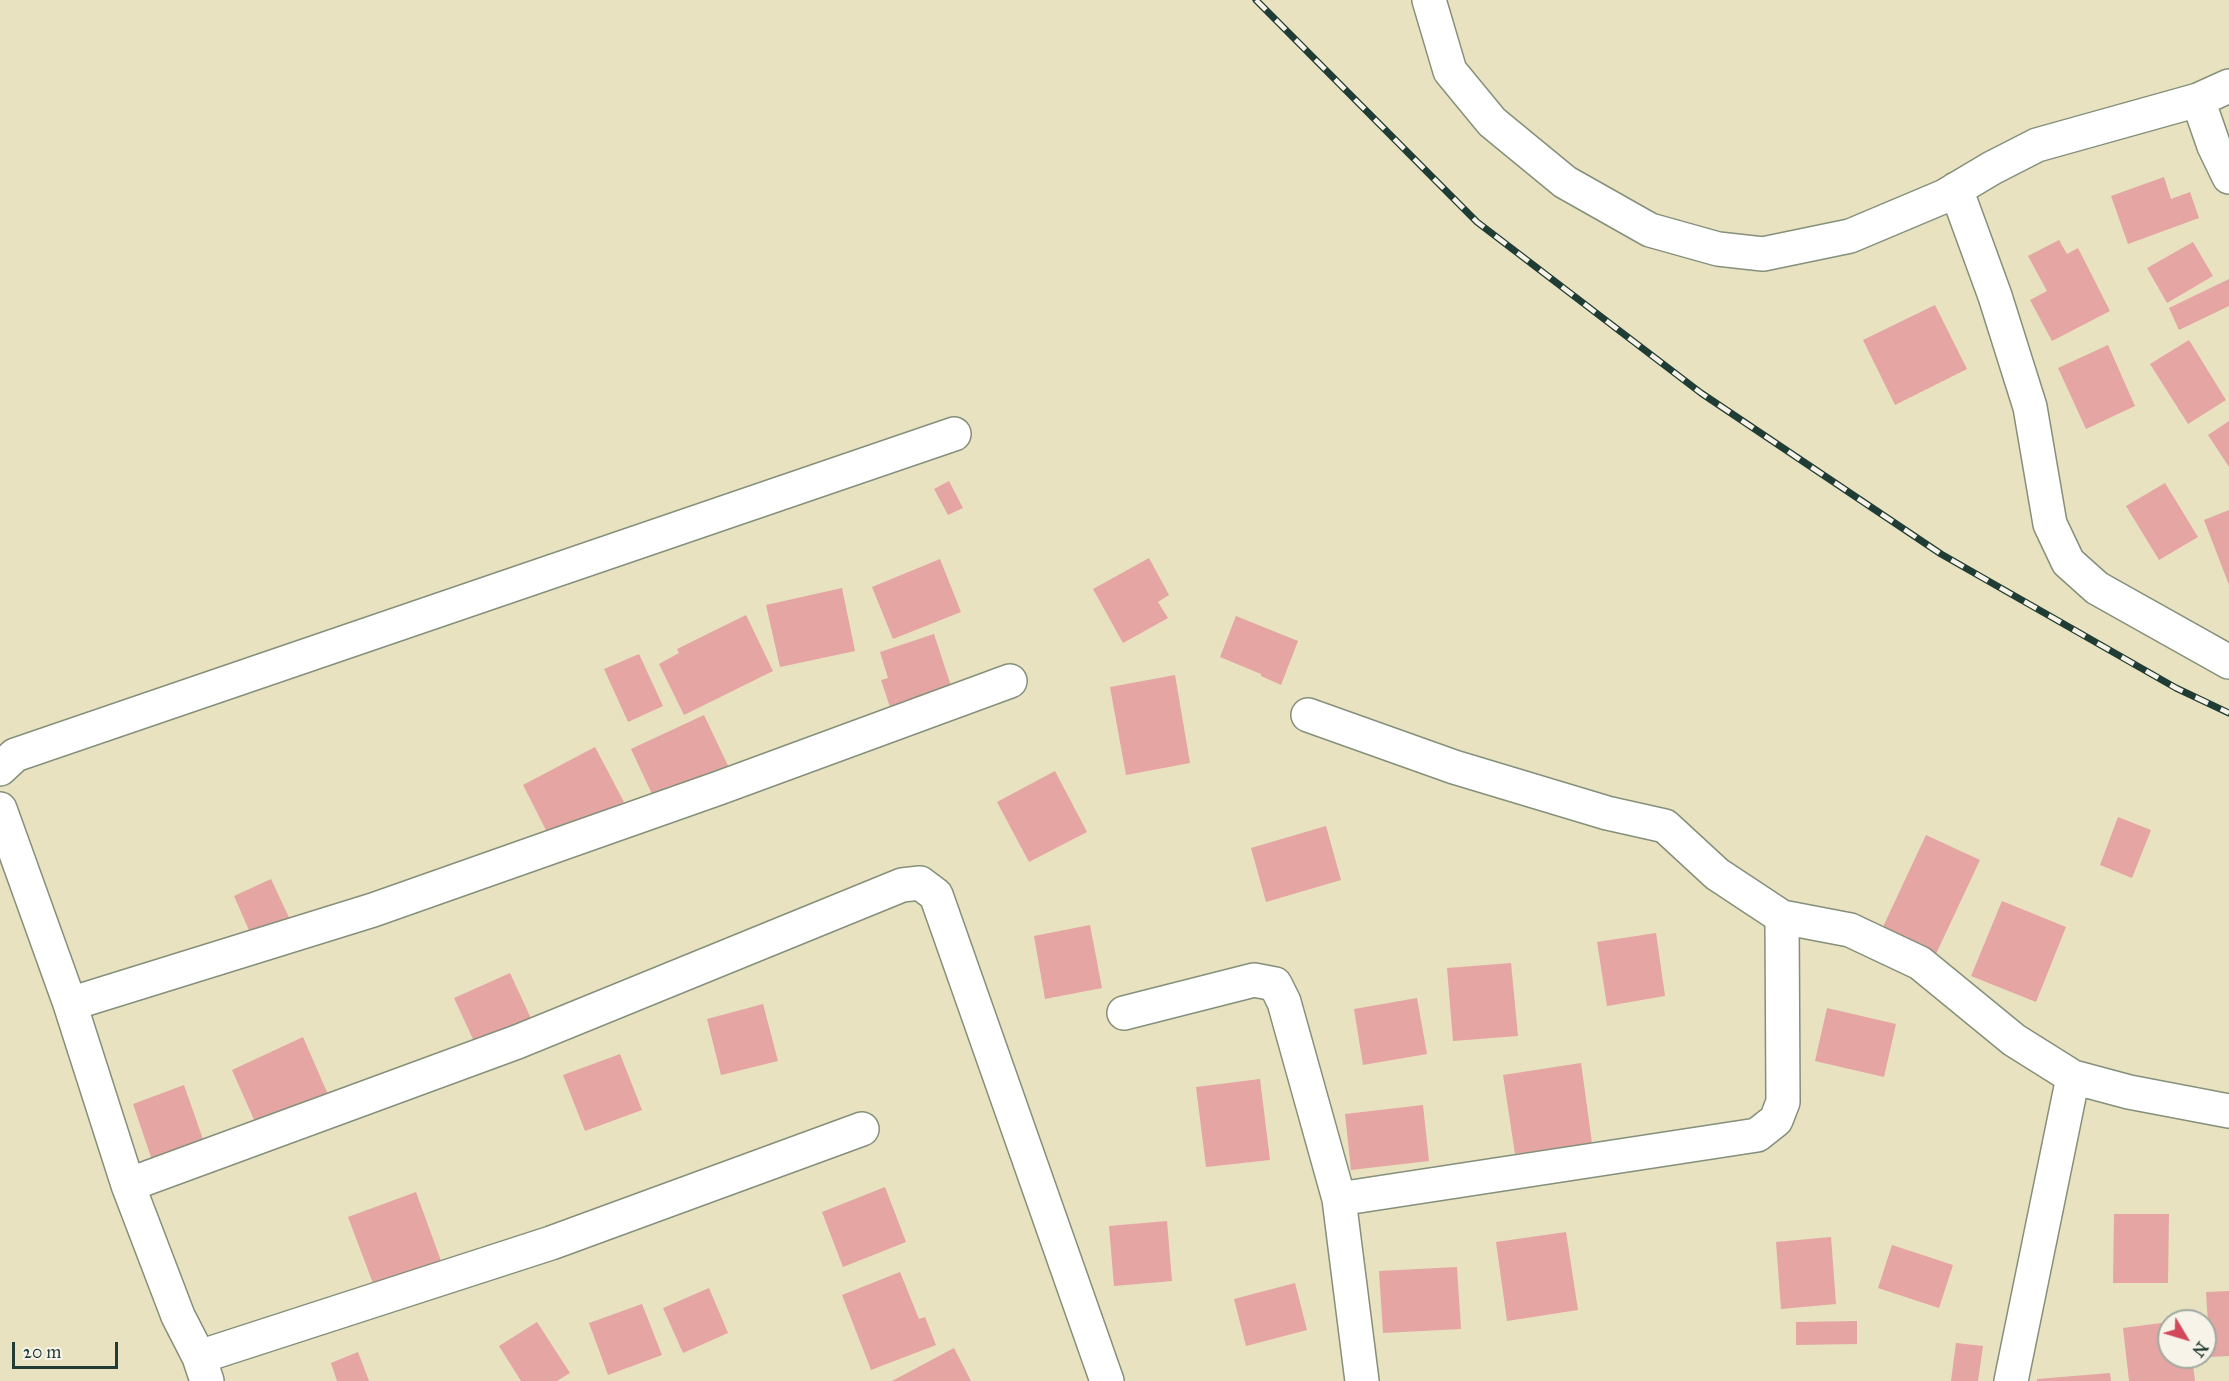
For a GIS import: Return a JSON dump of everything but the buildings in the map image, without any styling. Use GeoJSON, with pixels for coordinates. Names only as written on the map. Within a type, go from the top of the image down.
{"type":"FeatureCollection","features":[{"type":"Feature","properties":{"kind":"street"},"geometry":{"type":"LineString","coordinates":[[1429,0],[1450,71],[1492,122],[1565,182],[1650,230],[1718,249],[1763,254],[1850,236],[1945,196],[2037,145],[2198,100],[2229,86]]}},
{"type":"Feature","properties":{"kind":"street"},"geometry":{"type":"LineString","coordinates":[[2198,100],[2214,146],[2229,177]]}},
{"type":"Feature","properties":{"kind":"street"},"geometry":{"type":"LineString","coordinates":[[1956,189],[1995,296],[2030,407],[2050,524],[2068,561],[2097,588],[2229,662]]}},
{"type":"Feature","properties":{"kind":"street"},"geometry":{"type":"LineString","coordinates":[[0,769],[15,755],[954,434]]}},
{"type":"Feature","properties":{"kind":"street"},"geometry":{"type":"LineString","coordinates":[[70,1004],[373,910],[719,788],[1010,681]]}},
{"type":"Feature","properties":{"kind":"street"},"geometry":{"type":"LineString","coordinates":[[1308,716],[1454,767],[1607,813],[1665,826],[1717,874],[1782,917],[1850,930],[1920,963],[2014,1040],[2073,1077],[2129,1092],[2229,1111]]}},
{"type":"Feature","properties":{"kind":"street"},"geometry":{"type":"LineString","coordinates":[[0,809],[70,1004],[128,1185],[178,1316],[203,1369],[862,1129]]}},
{"type":"Feature","properties":{"kind":"street"},"geometry":{"type":"LineString","coordinates":[[128,1185],[517,1042],[902,885],[920,883],[936,895],[1107,1381]]}},
{"type":"Feature","properties":{"kind":"street"},"geometry":{"type":"LineString","coordinates":[[1340,1199],[1757,1135],[1776,1120],[1783,1101],[1782,917]]}},
{"type":"Feature","properties":{"kind":"street"},"geometry":{"type":"LineString","coordinates":[[1124,1013],[1254,980],[1275,984],[1284,1002],[1340,1199],[1362,1381]]}},
{"type":"Feature","properties":{"kind":"street"},"geometry":{"type":"LineString","coordinates":[[2011,1381],[2073,1077]]}},
{"type":"Feature","properties":{"kind":"railway"},"geometry":{"type":"LineString","coordinates":[[1256,0],[1477,222],[1701,393],[1941,554],[2176,688],[2229,713]]}}]}
